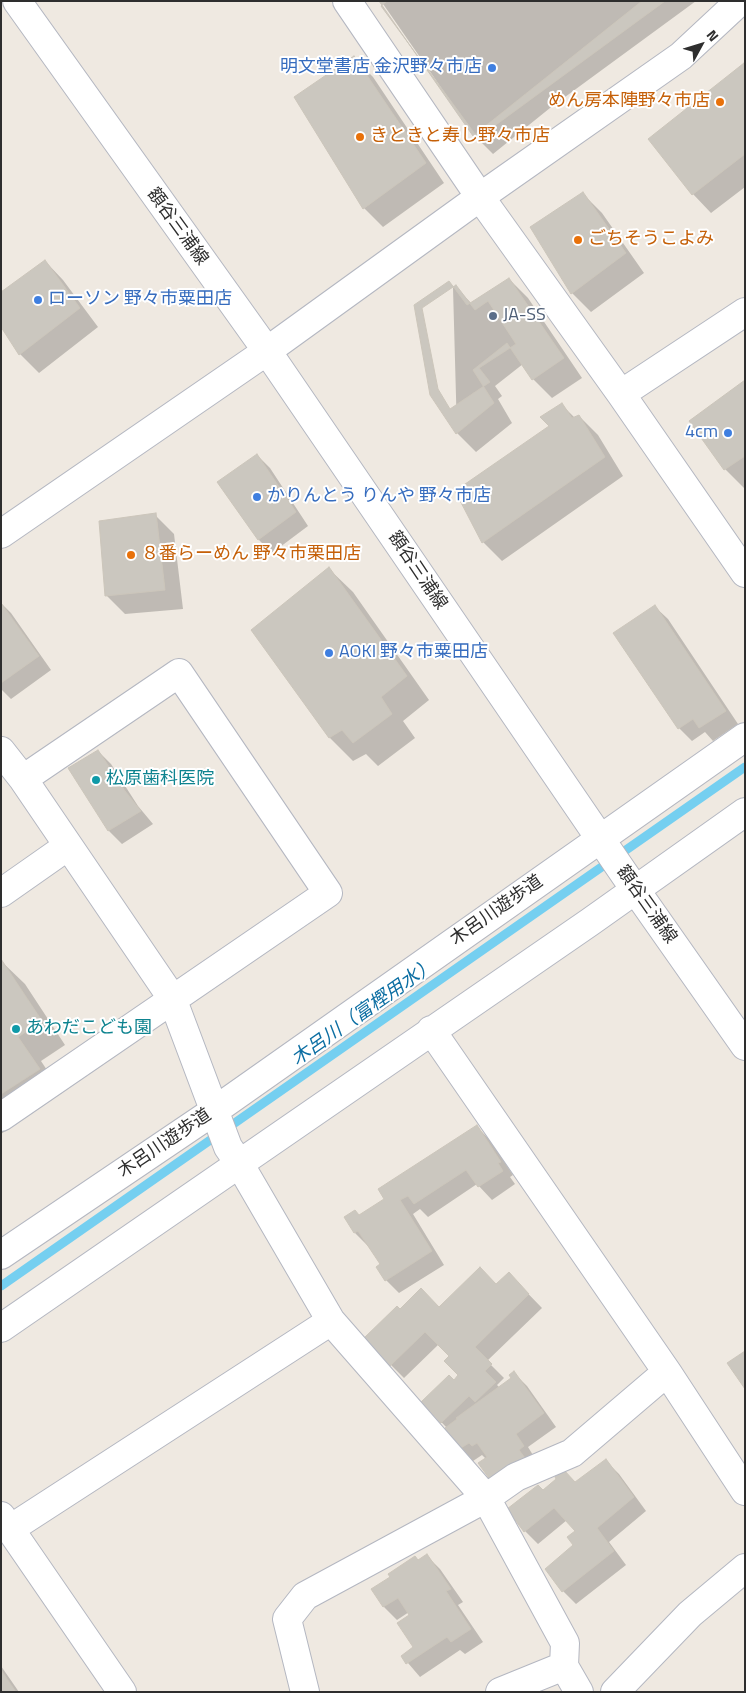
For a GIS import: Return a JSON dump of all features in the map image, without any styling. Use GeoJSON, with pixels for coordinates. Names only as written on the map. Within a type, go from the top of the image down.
{"type":"FeatureCollection","features":[{"type":"Feature","properties":{"kind":"street","name":"額谷三浦線"},"geometry":{"type":"LineString","coordinates":[[16,1],[267,351],[603,844],[745,1046]]}},
{"type":"Feature","properties":{"kind":"street"},"geometry":{"type":"LineString","coordinates":[[347,1],[480,197],[621,394],[745,574]]}},
{"type":"Feature","properties":{"kind":"street"},"geometry":{"type":"LineString","coordinates":[[1,534],[267,351],[480,197],[681,56],[740,1]]}},
{"type":"Feature","properties":{"kind":"street"},"geometry":{"type":"LineString","coordinates":[[621,394],[745,312]]}},
{"type":"Feature","properties":{"kind":"street"},"geometry":{"type":"LineString","coordinates":[[1,1117],[328,892],[179,673],[23,779]]}},
{"type":"Feature","properties":{"kind":"street","name":"木呂川遊歩道"},"geometry":{"type":"LineString","coordinates":[[1,1255],[215,1114],[603,844],[745,737]]}},
{"type":"Feature","properties":{"kind":"street"},"geometry":{"type":"LineString","coordinates":[[1,750],[23,779],[172,998],[215,1114],[233,1155],[331,1322],[486,1498],[566,1644],[564,1666],[580,1692]]}},
{"type":"Feature","properties":{"kind":"street"},"geometry":{"type":"LineString","coordinates":[[1,1328],[233,1155],[431,1030],[630,883],[745,812]]}},
{"type":"Feature","properties":{"kind":"street"},"geometry":{"type":"LineString","coordinates":[[1,893],[68,846]]}},
{"type":"Feature","properties":{"kind":"street"},"geometry":{"type":"LineString","coordinates":[[431,1030],[667,1372],[745,1491]]}},
{"type":"Feature","properties":{"kind":"street"},"geometry":{"type":"LineString","coordinates":[[122,1692],[6,1523],[331,1322]]}},
{"type":"Feature","properties":{"kind":"street"},"geometry":{"type":"LineString","coordinates":[[305,1692],[287,1619],[305,1596],[486,1498],[516,1477],[572,1453],[667,1372]]}},
{"type":"Feature","properties":{"kind":"street"},"geometry":{"type":"LineString","coordinates":[[615,1692],[690,1614],[745,1568]]}},
{"type":"Feature","properties":{"kind":"street"},"geometry":{"type":"LineString","coordinates":[[500,1692],[564,1666]]}},
{"type":"Feature","properties":{"kind":"building","name":"明文堂書店 金沢野々市店"},"geometry":{"type":"Polygon","coordinates":[[[379,1],[642,1],[473,136],[379,1]]]}},
{"type":"Feature","properties":{"kind":"building","name":"明文堂書店 金沢野々市店"},"geometry":{"type":"Polygon","coordinates":[[[387,1],[665,1],[478,138],[381,6],[387,1]]]}},
{"type":"Feature","properties":{"kind":"building"},"geometry":{"type":"Polygon","coordinates":[[[354,56],[426,163],[363,209],[294,97],[354,56]]]}},
{"type":"Feature","properties":{"kind":"building","name":"めん房本陣野々市店"},"geometry":{"type":"Polygon","coordinates":[[[744,63],[745,154],[692,195],[648,139],[744,63]]]}},
{"type":"Feature","properties":{"kind":"building","name":"ごちそうこよみ"},"geometry":{"type":"Polygon","coordinates":[[[583,192],[626,253],[571,294],[530,227],[583,192]]]}},
{"type":"Feature","properties":{"kind":"building","name":"ローソン 野々市粟田店"},"geometry":{"type":"Polygon","coordinates":[[[45,260],[80,308],[19,355],[1,327],[1,292],[45,260]]]}},
{"type":"Feature","properties":{"kind":"building"},"geometry":{"type":"Polygon","coordinates":[[[509,278],[564,358],[532,380],[507,343],[473,370],[494,403],[456,434],[430,395],[414,305],[449,281],[467,305],[509,278]]]}},
{"type":"Feature","properties":{"kind":"building"},"geometry":{"type":"Polygon","coordinates":[[[456,285],[475,310],[488,301],[516,344],[479,368],[490,382],[450,409],[438,389],[422,308],[456,285]]]}},
{"type":"Feature","properties":{"kind":"building"},"geometry":{"type":"Polygon","coordinates":[[[745,380],[745,456],[724,470],[689,421],[745,380]]]}},
{"type":"Feature","properties":{"kind":"building"},"geometry":{"type":"Polygon","coordinates":[[[562,403],[572,418],[579,415],[605,457],[482,543],[455,491],[549,426],[540,417],[562,403]]]}},
{"type":"Feature","properties":{"kind":"building","name":"かりんとう りんや 野々市店"},"geometry":{"type":"Polygon","coordinates":[[[257,454],[296,512],[258,540],[217,482],[257,454]]]}},
{"type":"Feature","properties":{"kind":"building","name":"８番らーめん 野々市栗田店"},"geometry":{"type":"Polygon","coordinates":[[[156,513],[165,590],[105,596],[99,521],[156,513]]]}},
{"type":"Feature","properties":{"kind":"building","name":"AOKI 野々市粟田店"},"geometry":{"type":"Polygon","coordinates":[[[329,567],[407,676],[381,697],[392,714],[353,743],[342,730],[329,738],[251,630],[329,567]]]}},
{"type":"Feature","properties":{"kind":"building"},"geometry":{"type":"Polygon","coordinates":[[[1,603],[39,656],[1,683],[1,603]]]}},
{"type":"Feature","properties":{"kind":"building"},"geometry":{"type":"Polygon","coordinates":[[[655,605],[726,711],[699,728],[693,719],[678,729],[613,633],[655,605]]]}},
{"type":"Feature","properties":{"kind":"building","name":"松原歯科医院"},"geometry":{"type":"Polygon","coordinates":[[[98,750],[125,791],[141,811],[108,831],[68,768],[98,750]]]}},
{"type":"Feature","properties":{"kind":"building","name":"あわだこども園"},"geometry":{"type":"Polygon","coordinates":[[[1,959],[42,1021],[18,1037],[40,1069],[1,1094],[1,959]]]}},
{"type":"Feature","properties":{"kind":"building"},"geometry":{"type":"Polygon","coordinates":[[[477,1125],[501,1162],[498,1163],[503,1171],[478,1187],[466,1170],[414,1204],[408,1196],[400,1200],[432,1251],[385,1281],[376,1267],[380,1264],[358,1231],[354,1233],[344,1217],[355,1210],[359,1215],[384,1199],[378,1189],[477,1125]]]}},
{"type":"Feature","properties":{"kind":"building"},"geometry":{"type":"Polygon","coordinates":[[[480,1267],[496,1284],[509,1272],[529,1294],[475,1347],[492,1364],[485,1371],[496,1382],[475,1402],[469,1396],[441,1423],[421,1402],[449,1375],[454,1380],[458,1375],[444,1361],[449,1356],[425,1332],[390,1366],[363,1339],[397,1306],[400,1309],[421,1288],[439,1307],[480,1267]]]}},
{"type":"Feature","properties":{"kind":"building"},"geometry":{"type":"Polygon","coordinates":[[[745,1351],[745,1389],[727,1363],[745,1351]]]}},
{"type":"Feature","properties":{"kind":"building"},"geometry":{"type":"Polygon","coordinates":[[[514,1371],[544,1413],[516,1434],[524,1446],[519,1450],[528,1462],[494,1485],[478,1463],[487,1457],[477,1443],[472,1446],[469,1443],[459,1449],[445,1428],[511,1378],[509,1375],[514,1371]]]}},
{"type":"Feature","properties":{"kind":"building"},"geometry":{"type":"Polygon","coordinates":[[[606,1459],[634,1497],[597,1528],[614,1551],[562,1592],[545,1569],[573,1545],[567,1537],[575,1531],[554,1508],[524,1532],[507,1509],[538,1485],[543,1490],[564,1470],[575,1482],[606,1459]]]}},
{"type":"Feature","properties":{"kind":"building"},"geometry":{"type":"Polygon","coordinates":[[[427,1554],[451,1589],[446,1591],[471,1629],[451,1642],[447,1637],[406,1664],[401,1656],[413,1647],[397,1623],[409,1615],[398,1598],[383,1607],[371,1589],[390,1577],[388,1574],[415,1556],[418,1560],[427,1554]]]}},
{"type":"Feature","properties":{"kind":"building"},"geometry":{"type":"Polygon","coordinates":[[[1,1670],[16,1692],[1,1692],[1,1670]]]}},
{"type":"Feature","properties":{"kind":"waterway","name":"木呂川（富樫用水）"},"geometry":{"type":"LineString","coordinates":[[1,1286],[745,767]]}},
{"type":"Feature","properties":{"kind":"place","name":"明文堂書店 金沢野々市店"},"geometry":{"type":"Point","coordinates":[492,68]}},
{"type":"Feature","properties":{"kind":"place","name":"めん房本陣野々市店"},"geometry":{"type":"Point","coordinates":[720,102]}},
{"type":"Feature","properties":{"kind":"place","name":"きときと寿し野々市店"},"geometry":{"type":"Point","coordinates":[360,137]}},
{"type":"Feature","properties":{"kind":"place","name":"ごちそうこよみ"},"geometry":{"type":"Point","coordinates":[578,240]}},
{"type":"Feature","properties":{"kind":"place","name":"ローソン 野々市粟田店"},"geometry":{"type":"Point","coordinates":[38,300]}},
{"type":"Feature","properties":{"kind":"place","name":"JA-SS"},"geometry":{"type":"Point","coordinates":[493,316]}},
{"type":"Feature","properties":{"kind":"place","name":"4cm"},"geometry":{"type":"Point","coordinates":[728,433]}},
{"type":"Feature","properties":{"kind":"place","name":"かりんとう りんや 野々市店"},"geometry":{"type":"Point","coordinates":[257,497]}},
{"type":"Feature","properties":{"kind":"place","name":"８番らーめん 野々市栗田店"},"geometry":{"type":"Point","coordinates":[131,555]}},
{"type":"Feature","properties":{"kind":"place","name":"AOKI 野々市粟田店"},"geometry":{"type":"Point","coordinates":[329,653]}},
{"type":"Feature","properties":{"kind":"place","name":"松原歯科医院"},"geometry":{"type":"Point","coordinates":[96,780]}},
{"type":"Feature","properties":{"kind":"place","name":"あわだこども園"},"geometry":{"type":"Point","coordinates":[16,1029]}}]}
